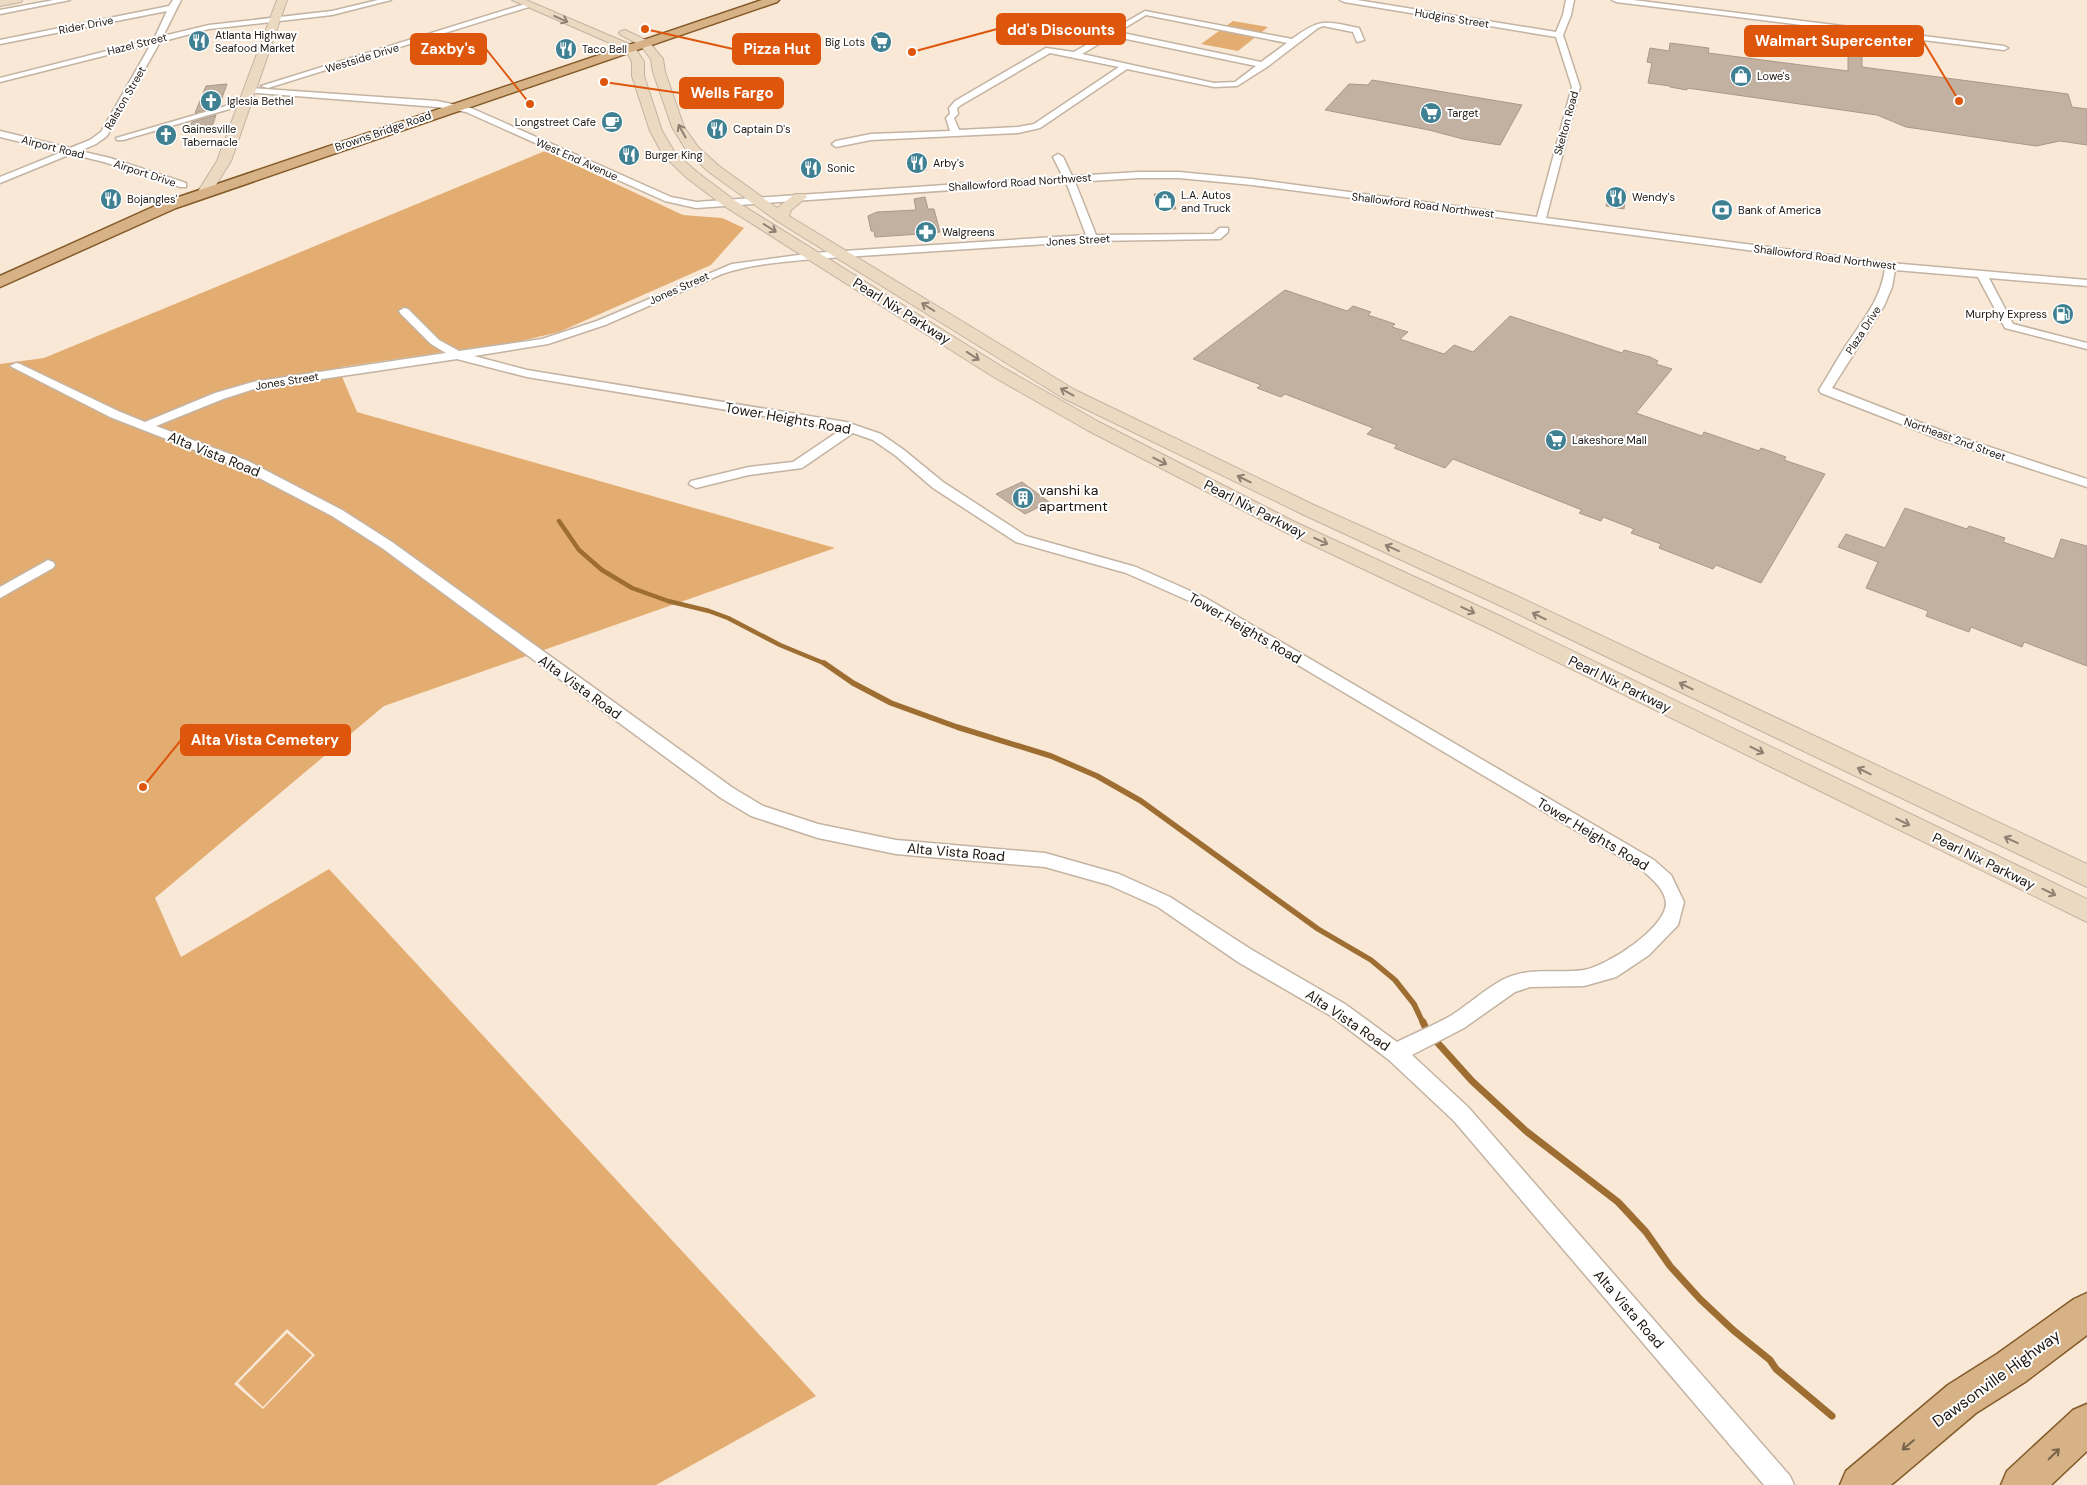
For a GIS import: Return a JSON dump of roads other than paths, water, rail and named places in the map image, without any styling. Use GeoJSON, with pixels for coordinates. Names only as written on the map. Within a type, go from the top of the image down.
{"type":"FeatureCollection","features":[{"type":"Feature","properties":{"kind":"main road"},"geometry":{"type":"LineString","coordinates":[[0,3],[17,0]]}},
{"type":"Feature","properties":{"kind":"main road"},"geometry":{"type":"LineString","coordinates":[[204,192],[224,161],[244,99],[282,0]]}},
{"type":"Feature","properties":{"kind":"main road"},"geometry":{"type":"LineString","coordinates":[[517,0],[630,48]]}},
{"type":"Feature","properties":{"kind":"main road"},"geometry":{"type":"LineString","coordinates":[[542,0],[644,43]]}},
{"type":"Feature","properties":{"kind":"main road","name":"Browns Bridge Road"},"geometry":{"type":"LineString","coordinates":[[0,282],[170,205],[204,192],[773,0]]}},
{"type":"Feature","properties":{"kind":"main road","name":"Pearl Nix Parkway"},"geometry":{"type":"LineString","coordinates":[[644,43],[658,59],[660,74],[678,127],[693,150],[714,169],[782,218],[844,254],[1018,363],[1086,402],[1309,510],[1509,601],[2087,876]]}},
{"type":"Feature","properties":{"kind":"main road","name":"Pearl Nix Parkway"},"geometry":{"type":"LineString","coordinates":[[630,48],[638,62],[638,76],[656,131],[670,154],[692,175],[729,203],[998,372],[1117,439],[1290,527],[1492,621],[2087,911]]}},
{"type":"Feature","properties":{"kind":"main road"},"geometry":{"type":"LineString","coordinates":[[591,62],[617,59],[638,62]]}},
{"type":"Feature","properties":{"kind":"main road"},"geometry":{"type":"LineString","coordinates":[[782,218],[784,208],[800,197]]}},
{"type":"Feature","properties":{"kind":"main road","name":"Dawsonville Highway"},"geometry":{"type":"LineString","coordinates":[[1860,1485],[1962,1399],[2011,1368],[2087,1312]]}},
{"type":"Feature","properties":{"kind":"main road"},"geometry":{"type":"LineString","coordinates":[[2021,1485],[2087,1424]]}},
{"type":"Feature","properties":{"kind":"street"},"geometry":{"type":"LineString","coordinates":[[0,12],[66,0]]}},
{"type":"Feature","properties":{"kind":"street","name":"Ralston Street"},"geometry":{"type":"LineString","coordinates":[[0,180],[93,142],[109,128],[158,39],[177,0]]}},
{"type":"Feature","properties":{"kind":"street","name":"Hazel Street"},"geometry":{"type":"LineString","coordinates":[[0,80],[209,27],[332,13],[387,0]]}},
{"type":"Feature","properties":{"kind":"street","name":"Hudgins Street"},"geometry":{"type":"LineString","coordinates":[[1344,0],[1559,35]]}},
{"type":"Feature","properties":{"kind":"street"},"geometry":{"type":"LineString","coordinates":[[1559,35],[1567,15],[1570,0]]}},
{"type":"Feature","properties":{"kind":"street"},"geometry":{"type":"LineString","coordinates":[[1616,0],[2004,48]]}},
{"type":"Feature","properties":{"kind":"street"},"geometry":{"type":"LineString","coordinates":[[1075,55],[1159,4]]}},
{"type":"Feature","properties":{"kind":"street","name":"Westside Drive"},"geometry":{"type":"LineString","coordinates":[[120,138],[244,99],[299,77],[531,5]]}},
{"type":"Feature","properties":{"kind":"street","name":"Rider Drive"},"geometry":{"type":"LineString","coordinates":[[0,42],[172,8]]}},
{"type":"Feature","properties":{"kind":"street"},"geometry":{"type":"LineString","coordinates":[[1144,13],[1294,42]]}},
{"type":"Feature","properties":{"kind":"street"},"geometry":{"type":"LineString","coordinates":[[956,125],[954,108],[958,103],[1049,50],[1214,85],[1229,86],[1237,84],[1315,26],[1323,24],[1356,30],[1360,40]]}},
{"type":"Feature","properties":{"kind":"street"},"geometry":{"type":"LineString","coordinates":[[1111,33],[1264,65]]}},
{"type":"Feature","properties":{"kind":"street","name":"Skelton Road"},"geometry":{"type":"LineString","coordinates":[[1541,220],[1576,86],[1559,35]]}},
{"type":"Feature","properties":{"kind":"street"},"geometry":{"type":"LineString","coordinates":[[836,144],[956,125],[994,130],[1037,126],[1040,122],[1126,66]]}},
{"type":"Feature","properties":{"kind":"street","name":"West End Avenue"},"geometry":{"type":"LineString","coordinates":[[244,99],[438,104],[454,107],[468,110],[668,199],[696,205],[757,200]]}},
{"type":"Feature","properties":{"kind":"street","name":"Airport Road"},"geometry":{"type":"LineString","coordinates":[[0,134],[107,160]]}},
{"type":"Feature","properties":{"kind":"street"},"geometry":{"type":"LineString","coordinates":[[1058,157],[1069,179],[1092,238]]}},
{"type":"Feature","properties":{"kind":"street","name":"Airport Drive"},"geometry":{"type":"LineString","coordinates":[[107,160],[183,185]]}},
{"type":"Feature","properties":{"kind":"street","name":"Shallowford Road Northwest"},"geometry":{"type":"LineString","coordinates":[[757,200],[1140,175],[1214,178],[1890,266],[2087,283]]}},
{"type":"Feature","properties":{"kind":"street","name":"Jones Street"},"geometry":{"type":"LineString","coordinates":[[146,426],[220,396],[253,386],[513,348],[570,335],[732,267],[813,256],[1092,238],[1216,237],[1224,230]]}},
{"type":"Feature","properties":{"kind":"street","name":"Plaza Drive"},"geometry":{"type":"LineString","coordinates":[[1825,390],[1856,340],[1878,310],[1890,275],[1890,266]]}},
{"type":"Feature","properties":{"kind":"street"},"geometry":{"type":"LineString","coordinates":[[1982,275],[2009,326],[2087,346]]}},
{"type":"Feature","properties":{"kind":"street"},"geometry":{"type":"LineString","coordinates":[[404,311],[435,342],[457,355]]}},
{"type":"Feature","properties":{"kind":"street","name":"Tower Heights Road"},"geometry":{"type":"LineString","coordinates":[[457,355],[527,373],[852,428],[876,437],[900,453],[938,485],[1021,539],[1131,570],[1199,600],[1648,865],[1665,880],[1675,902],[1671,920],[1642,949],[1608,972],[1584,978],[1530,979],[1509,986],[1457,1022],[1396,1054]]}},
{"type":"Feature","properties":{"kind":"street","name":"Alta Vista Road"},"geometry":{"type":"LineString","coordinates":[[16,366],[87,402],[243,464],[336,513],[386,545],[726,794],[757,810],[818,831],[896,847],[1045,860],[1113,879],[1164,902],[1245,956],[1338,1010],[1396,1054],[1461,1114],[1781,1485]]}},
{"type":"Feature","properties":{"kind":"street","name":"Northeast 2nd Street"},"geometry":{"type":"LineString","coordinates":[[1825,390],[1946,437],[2087,483]]}},
{"type":"Feature","properties":{"kind":"street"},"geometry":{"type":"LineString","coordinates":[[696,484],[749,471],[797,466],[852,428]]}},
{"type":"Feature","properties":{"kind":"street"},"geometry":{"type":"LineString","coordinates":[[0,593],[48,565]]}},
{"type":"Feature","properties":{"kind":"waterway"},"geometry":{"type":"LineString","coordinates":[[559,521],[579,550],[602,570],[632,588],[668,601],[709,611],[728,618],[780,645],[825,663]]}},
{"type":"Feature","properties":{"kind":"waterway"},"geometry":{"type":"LineString","coordinates":[[825,663],[853,683],[891,703],[957,727],[1051,756],[1097,776],[1141,801],[1318,929],[1371,960],[1395,980],[1414,1004],[1423,1023]]}},
{"type":"Feature","properties":{"kind":"waterway"},"geometry":{"type":"LineString","coordinates":[[1423,1022],[1427,1031],[1472,1081],[1526,1131],[1618,1202],[1646,1232],[1670,1266],[1700,1299],[1733,1330],[1770,1360],[1776,1369],[1832,1416]]}},
{"type":"Feature","properties":{"kind":"place","name":"Pizza Hut"},"geometry":{"type":"Point","coordinates":[645,29]}},
{"type":"Feature","properties":{"kind":"place","name":"Atlanta Highway Seafood Market"},"geometry":{"type":"Point","coordinates":[199,41]}},
{"type":"Feature","properties":{"kind":"place","name":"Big Lots"},"geometry":{"type":"Point","coordinates":[881,42]}},
{"type":"Feature","properties":{"kind":"place","name":"Taco Bell"},"geometry":{"type":"Point","coordinates":[566,49]}},
{"type":"Feature","properties":{"kind":"place","name":"dd's Discounts"},"geometry":{"type":"Point","coordinates":[912,52]}},
{"type":"Feature","properties":{"kind":"place","name":"Lowe's"},"geometry":{"type":"Point","coordinates":[1741,76]}},
{"type":"Feature","properties":{"kind":"place","name":"Wells Fargo"},"geometry":{"type":"Point","coordinates":[604,82]}},
{"type":"Feature","properties":{"kind":"place","name":"Iglesia Bethel"},"geometry":{"type":"Point","coordinates":[211,101]}},
{"type":"Feature","properties":{"kind":"place","name":"Walmart Supercenter"},"geometry":{"type":"Point","coordinates":[1959,101]}},
{"type":"Feature","properties":{"kind":"place","name":"Zaxby's"},"geometry":{"type":"Point","coordinates":[530,104]}},
{"type":"Feature","properties":{"kind":"place","name":"Target"},"geometry":{"type":"Point","coordinates":[1431,113]}},
{"type":"Feature","properties":{"kind":"place","name":"Longstreet Cafe"},"geometry":{"type":"Point","coordinates":[612,122]}},
{"type":"Feature","properties":{"kind":"place","name":"Captain D's"},"geometry":{"type":"Point","coordinates":[717,129]}},
{"type":"Feature","properties":{"kind":"place","name":"Gainesville Tabernacle"},"geometry":{"type":"Point","coordinates":[166,135]}},
{"type":"Feature","properties":{"kind":"place","name":"Burger King"},"geometry":{"type":"Point","coordinates":[629,155]}},
{"type":"Feature","properties":{"kind":"place","name":"Arby's"},"geometry":{"type":"Point","coordinates":[917,163]}},
{"type":"Feature","properties":{"kind":"place","name":"Sonic"},"geometry":{"type":"Point","coordinates":[811,168]}},
{"type":"Feature","properties":{"kind":"place","name":"Wendy's"},"geometry":{"type":"Point","coordinates":[1616,197]}},
{"type":"Feature","properties":{"kind":"place","name":"Bojangles'"},"geometry":{"type":"Point","coordinates":[111,199]}},
{"type":"Feature","properties":{"kind":"place","name":"L.A. Autos and Truck"},"geometry":{"type":"Point","coordinates":[1165,201]}},
{"type":"Feature","properties":{"kind":"place","name":"Bank of America"},"geometry":{"type":"Point","coordinates":[1722,210]}},
{"type":"Feature","properties":{"kind":"place","name":"Walgreens"},"geometry":{"type":"Point","coordinates":[926,232]}},
{"type":"Feature","properties":{"kind":"place","name":"Murphy Express"},"geometry":{"type":"Point","coordinates":[2063,314]}},
{"type":"Feature","properties":{"kind":"place","name":"Lakeshore Mall"},"geometry":{"type":"Point","coordinates":[1556,440]}},
{"type":"Feature","properties":{"kind":"place","name":"vanshi ka apartment"},"geometry":{"type":"Point","coordinates":[1023,498]}},
{"type":"Feature","properties":{"kind":"place","name":"Alta Vista Cemetery"},"geometry":{"type":"Point","coordinates":[143,787]}}]}
